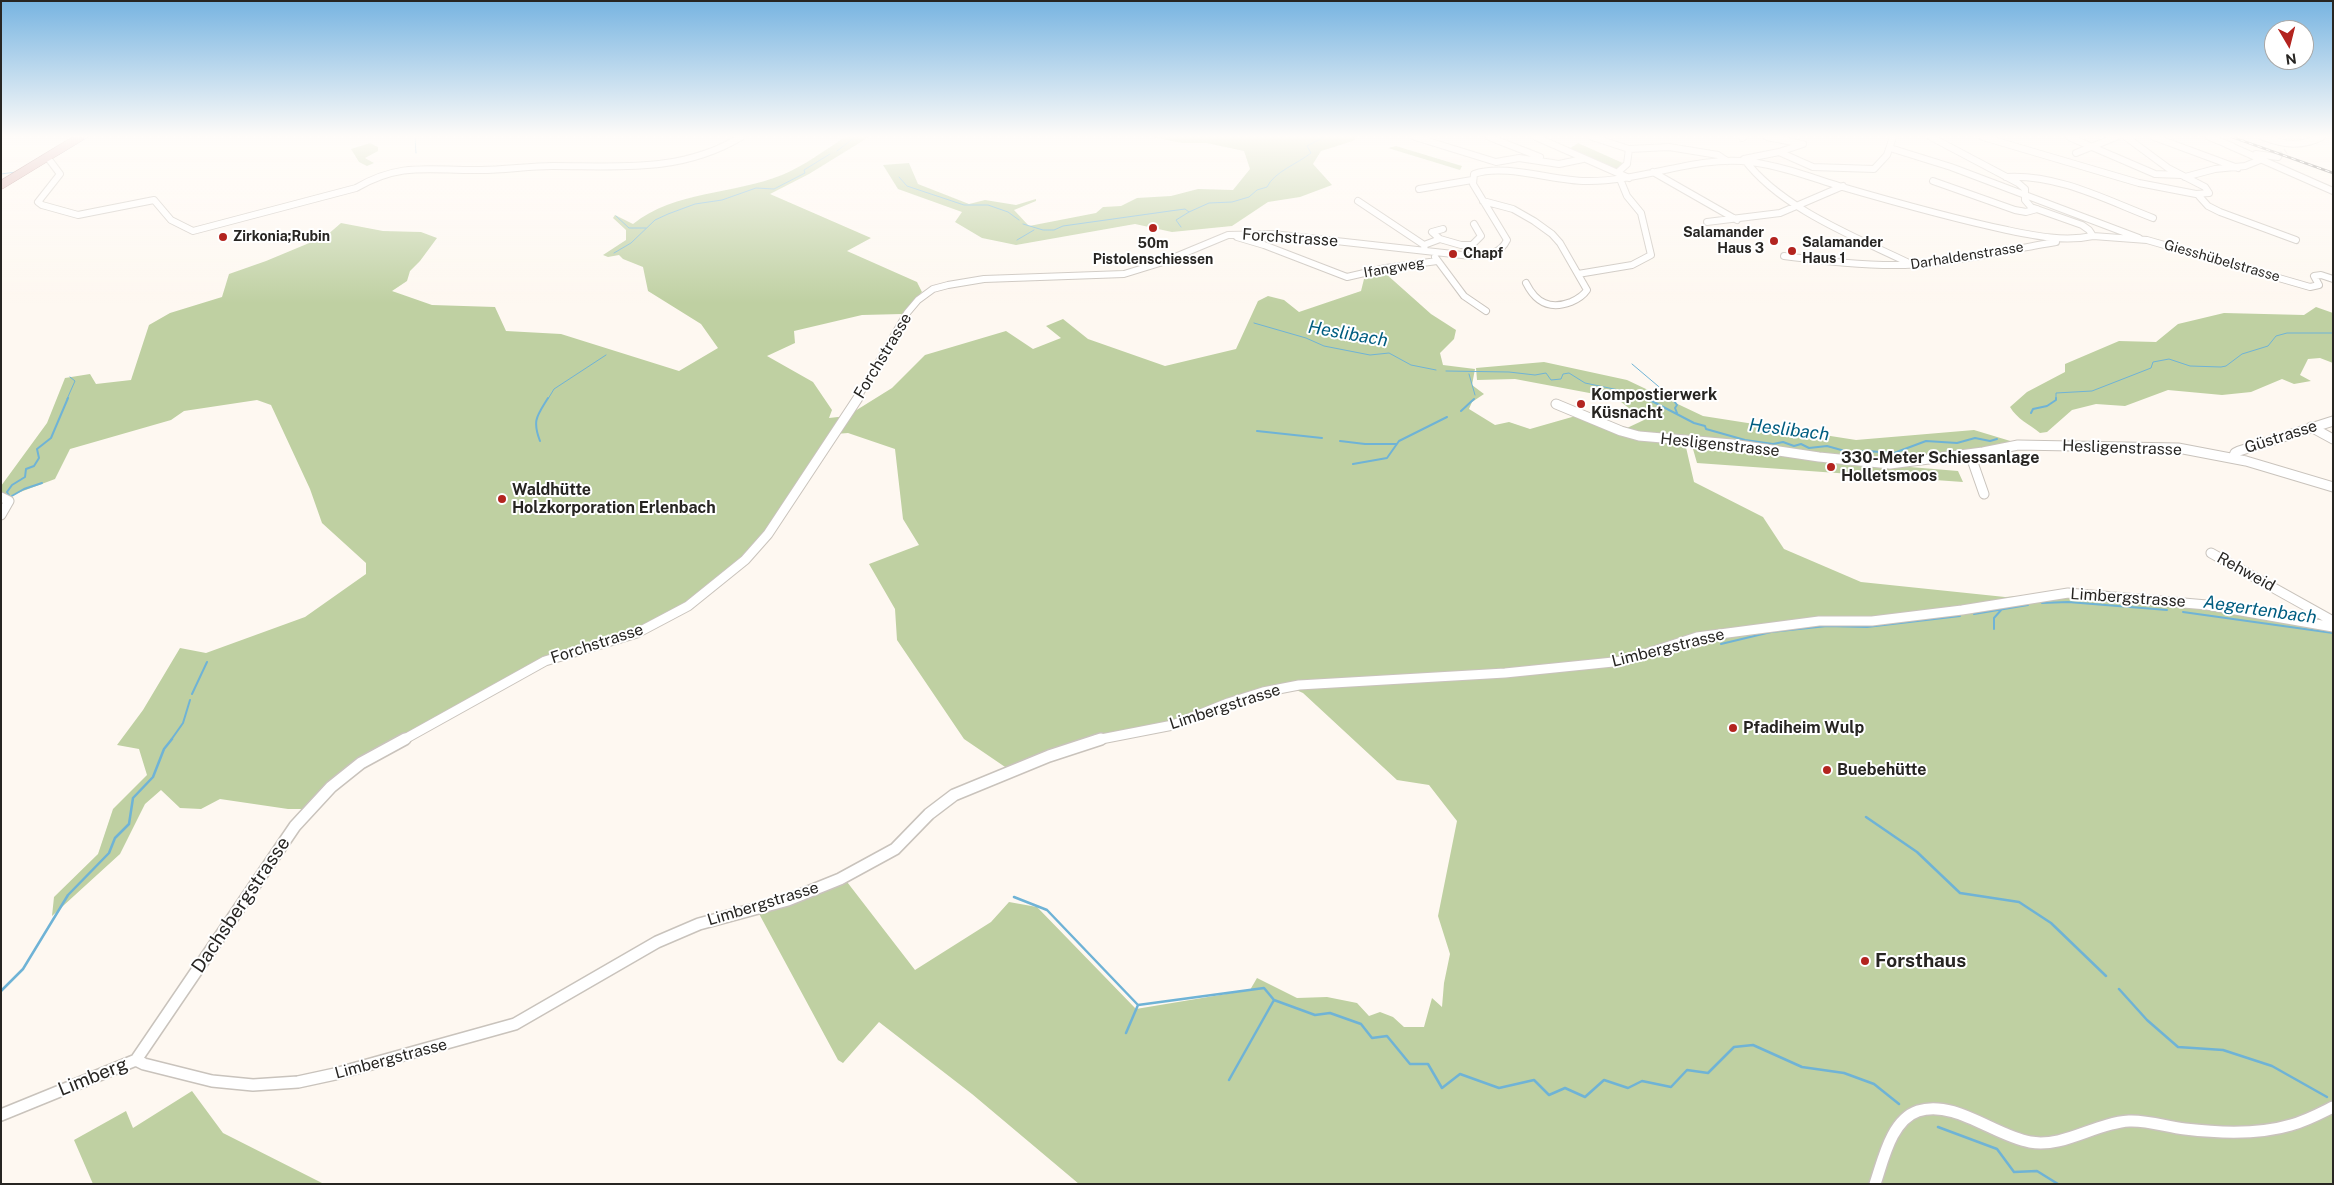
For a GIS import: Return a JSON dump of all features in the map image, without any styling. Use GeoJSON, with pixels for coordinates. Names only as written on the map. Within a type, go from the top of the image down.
{"type":"FeatureCollection","features":[{"type":"Feature","properties":{"kind":"street"},"geometry":{"type":"LineString","coordinates":[[46,192],[38,202],[42,205],[78,215],[154,200],[171,220],[193,232],[340,192]]}},
{"type":"Feature","properties":{"kind":"street","name":"Forchstrasse"},"geometry":{"type":"LineString","coordinates":[[361,763],[545,661],[637,632],[666,620],[688,606],[745,560],[768,534],[806,474],[847,416],[907,313],[918,300],[933,289],[984,279],[1080,278],[1124,274],[1163,262],[1220,236],[1233,234],[1273,234],[1424,248],[1434,252],[1479,256],[1493,254],[1503,248],[1506,238],[1479,192]]}},
{"type":"Feature","properties":{"kind":"street"},"geometry":{"type":"LineString","coordinates":[[1578,274],[1628,266],[1650,256],[1643,218],[1625,192]]}},
{"type":"Feature","properties":{"kind":"street"},"geometry":{"type":"LineString","coordinates":[[1689,192],[1737,220]]}},
{"type":"Feature","properties":{"kind":"street"},"geometry":{"type":"LineString","coordinates":[[1780,192],[1800,206],[1914,265]]}},
{"type":"Feature","properties":{"kind":"street"},"geometry":{"type":"LineString","coordinates":[[1707,222],[1737,220],[1780,213],[1829,192]]}},
{"type":"Feature","properties":{"kind":"street"},"geometry":{"type":"LineString","coordinates":[[1866,192],[1998,229],[2060,239]]}},
{"type":"Feature","properties":{"kind":"street"},"geometry":{"type":"LineString","coordinates":[[1965,192],[2015,210],[2026,212],[2037,210]]}},
{"type":"Feature","properties":{"kind":"street"},"geometry":{"type":"LineString","coordinates":[[2015,192],[2139,238]]}},
{"type":"Feature","properties":{"kind":"street"},"geometry":{"type":"LineString","coordinates":[[2026,192],[2027,202],[2037,210],[2084,227],[2093,236]]}},
{"type":"Feature","properties":{"kind":"street"},"geometry":{"type":"LineString","coordinates":[[2085,192],[2153,218]]}},
{"type":"Feature","properties":{"kind":"street"},"geometry":{"type":"LineString","coordinates":[[2182,192],[2199,196],[2208,192]]}},
{"type":"Feature","properties":{"kind":"street"},"geometry":{"type":"LineString","coordinates":[[2199,196],[2208,206],[2220,212],[2296,240]]}},
{"type":"Feature","properties":{"kind":"street"},"geometry":{"type":"LineString","coordinates":[[1484,200],[1502,203],[1550,232],[1558,240],[1587,287],[1586,292],[1580,298],[1559,306],[1550,306],[1539,302],[1526,283]]}},
{"type":"Feature","properties":{"kind":"street"},"geometry":{"type":"LineString","coordinates":[[1358,201],[1424,248],[1440,239]]}},
{"type":"Feature","properties":{"kind":"street"},"geometry":{"type":"LineString","coordinates":[[1443,229],[1432,232],[1440,239],[1456,244],[1474,243],[1481,236],[1474,224]]}},
{"type":"Feature","properties":{"kind":"street","name":"Ifangweg"},"geometry":{"type":"LineString","coordinates":[[1233,234],[1344,276],[1437,261]]}},
{"type":"Feature","properties":{"kind":"street","name":"Giesshübelstrasse"},"geometry":{"type":"LineString","coordinates":[[2060,239],[2083,241],[2093,236],[2139,238],[2310,287],[2319,285],[2314,276],[2321,275],[2333,279]]}},
{"type":"Feature","properties":{"kind":"street","name":"Darhaldenstrasse"},"geometry":{"type":"LineString","coordinates":[[1784,256],[1837,262],[1914,265],[2060,239]]}},
{"type":"Feature","properties":{"kind":"street"},"geometry":{"type":"LineString","coordinates":[[1434,252],[1437,261],[1464,296],[1486,311]]}},
{"type":"Feature","properties":{"kind":"street","name":"Hesligenstrasse"},"geometry":{"type":"LineString","coordinates":[[1556,404],[1621,431],[1639,436],[1732,444],[1819,457],[1890,464],[1970,454],[2018,445],[2178,448],[2233,458],[2333,487]]}},
{"type":"Feature","properties":{"kind":"street","name":"Güstrasse"},"geometry":{"type":"LineString","coordinates":[[2233,458],[2235,453],[2239,451],[2333,421]]}},
{"type":"Feature","properties":{"kind":"street"},"geometry":{"type":"LineString","coordinates":[[2311,427],[2333,438]]}},
{"type":"Feature","properties":{"kind":"street"},"geometry":{"type":"LineString","coordinates":[[1970,454],[1984,494]]}},
{"type":"Feature","properties":{"kind":"street"},"geometry":{"type":"LineString","coordinates":[[1,497],[9,501],[1,515]]}},
{"type":"Feature","properties":{"kind":"street","name":"Rehweid"},"geometry":{"type":"LineString","coordinates":[[2211,552],[2333,621]]}},
{"type":"Feature","properties":{"kind":"street","name":"Limbergstrasse"},"geometry":{"type":"LineString","coordinates":[[188,1076],[212,1081],[253,1085],[298,1082],[335,1074],[515,1024],[657,942],[698,924],[788,900],[840,879],[877,860],[895,848],[929,814],[954,795],[1049,756],[1099,739],[1173,725],[1228,703],[1263,692],[1299,685],[1392,677],[1505,673],[1623,661],[1689,640],[1715,635],[1819,621],[1882,620],[2068,593],[2207,605],[2333,627]]}},
{"type":"Feature","properties":{"kind":"street","name":"Dachsbergstrasse"},"geometry":{"type":"LineString","coordinates":[[136,1060],[295,826],[331,787],[361,763]]}},
{"type":"Feature","properties":{"kind":"street","name":"Limberg"},"geometry":{"type":"LineString","coordinates":[[1,1115],[136,1060],[188,1076]]}},
{"type":"Feature","properties":{"kind":"street"},"geometry":{"type":"LineString","coordinates":[[1875,1184],[1890,1141],[1909,1116],[1918,1111],[1933,1110],[1954,1113],[2016,1138],[2030,1142],[2050,1142],[2107,1125],[2129,1121],[2218,1132],[2285,1127],[2333,1107]]}},
{"type":"Feature","properties":{"kind":"green space"},"geometry":{"type":"Polygon","coordinates":[[[773,192],[770,194],[871,238],[847,251],[917,282],[922,292],[902,314],[862,315],[794,331],[795,343],[767,356],[813,382],[832,410],[829,418],[847,416],[892,388],[925,355],[1006,331],[1033,349],[1061,338],[1046,326],[1063,319],[1088,339],[1165,366],[1236,349],[1258,301],[1268,296],[1284,300],[1299,312],[1361,291],[1364,279],[1385,273],[1431,314],[1456,330],[1454,339],[1440,353],[1443,365],[1475,369],[1472,385],[1484,394],[1472,402],[1469,409],[1495,425],[1509,422],[1530,429],[1579,415],[1626,435],[1685,443],[1694,482],[1763,517],[1784,549],[1861,582],[2005,597],[2055,594],[2206,608],[2333,628],[2333,1184],[1079,1184],[972,1094],[879,1022],[843,1063],[838,1060],[757,910],[844,878],[915,970],[991,922],[1009,902],[1037,907],[1136,1009],[1250,990],[1257,978],[1297,998],[1327,997],[1357,1003],[1369,1016],[1380,1012],[1393,1017],[1404,1027],[1424,1027],[1432,998],[1442,1007],[1444,983],[1450,954],[1438,916],[1457,821],[1429,785],[1397,780],[1303,693],[1285,685],[1183,719],[1011,771],[964,739],[897,640],[895,609],[869,564],[919,545],[903,519],[895,449],[848,433],[835,434],[745,560],[665,620],[521,675],[361,763],[310,809],[288,809],[220,799],[201,809],[180,808],[161,790],[145,804],[120,854],[52,916],[54,897],[98,854],[113,809],[147,775],[139,749],[117,745],[143,710],[180,648],[206,653],[305,617],[366,574],[366,563],[322,523],[310,489],[271,405],[257,400],[184,411],[171,420],[70,449],[55,479],[7,497],[1,494],[1,486],[47,423],[65,378],[90,374],[96,384],[131,380],[149,325],[170,313],[222,297],[229,274],[326,236],[341,223],[383,231],[421,232],[437,238],[410,271],[407,281],[392,291],[432,305],[495,307],[506,331],[561,334],[679,371],[718,348],[701,324],[648,291],[643,267],[623,259],[619,255],[608,257],[603,255],[626,240],[626,230],[613,218],[615,215],[633,224],[649,213],[667,205],[705,194],[773,192]]]}},
{"type":"Feature","properties":{"kind":"green space"},"geometry":{"type":"Polygon","coordinates":[[[907,192],[939,192],[969,204],[985,200],[1016,205],[1036,199],[1036,201],[1014,210],[1029,226],[1096,213],[1103,207],[1121,206],[1137,198],[1171,196],[1185,192],[1313,192],[1300,197],[1268,202],[1232,226],[1172,232],[1135,224],[1016,245],[982,238],[955,222],[962,212],[907,192]]]}},
{"type":"Feature","properties":{"kind":"green space"},"geometry":{"type":"Polygon","coordinates":[[[2316,307],[2333,313],[2333,363],[2320,358],[2308,359],[2300,375],[2311,381],[2294,384],[2282,379],[2251,392],[2222,395],[2168,390],[2125,406],[2096,404],[2072,410],[2047,432],[2040,433],[2020,418],[2010,407],[2027,392],[2065,372],[2065,364],[2119,341],[2156,342],[2178,324],[2224,313],[2304,315],[2316,307]]]}},
{"type":"Feature","properties":{"kind":"green space"},"geometry":{"type":"Polygon","coordinates":[[[1544,362],[1627,380],[1703,416],[1856,440],[1974,430],[2017,443],[1886,463],[1635,434],[1627,428],[1644,420],[1616,398],[1515,379],[1477,380],[1476,368],[1544,362]]]}},
{"type":"Feature","properties":{"kind":"green space","name":"330-Meter Schiessanlage Holletsmoos"},"geometry":{"type":"Polygon","coordinates":[[[1693,449],[1958,471],[1963,482],[1697,463],[1693,449]]]}},
{"type":"Feature","properties":{"kind":"green space"},"geometry":{"type":"Polygon","coordinates":[[[192,1091],[223,1133],[324,1184],[93,1184],[74,1140],[126,1111],[133,1128],[192,1091]]]}},
{"type":"Feature","properties":{"kind":"waterway"},"geometry":{"type":"LineString","coordinates":[[614,253],[631,243],[655,220],[695,204],[722,200],[744,192]]}},
{"type":"Feature","properties":{"kind":"waterway"},"geometry":{"type":"LineString","coordinates":[[926,192],[964,205],[988,205],[1008,212],[1019,220]]}},
{"type":"Feature","properties":{"kind":"waterway"},"geometry":{"type":"LineString","coordinates":[[1189,212],[1209,203],[1232,202],[1249,197],[1254,192]]}},
{"type":"Feature","properties":{"kind":"waterway"},"geometry":{"type":"LineString","coordinates":[[1023,224],[1043,230],[1054,230],[1063,226],[1185,209],[1189,212]]}},
{"type":"Feature","properties":{"kind":"waterway"},"geometry":{"type":"LineString","coordinates":[[1181,227],[1176,220],[1189,212]]}},
{"type":"Feature","properties":{"kind":"waterway"},"geometry":{"type":"LineString","coordinates":[[616,216],[629,228],[646,228]]}},
{"type":"Feature","properties":{"kind":"waterway"},"geometry":{"type":"LineString","coordinates":[[1017,240],[1034,230]]}},
{"type":"Feature","properties":{"kind":"waterway","name":"Heslibach"},"geometry":{"type":"LineString","coordinates":[[1254,323],[1306,338],[1324,346],[1370,355],[1389,353],[1411,365],[1436,370]]}},
{"type":"Feature","properties":{"kind":"waterway","name":"Heslibach"},"geometry":{"type":"LineString","coordinates":[[2031,413],[2033,409],[2047,406],[2056,400],[2056,393],[2092,391],[2151,368],[2153,362],[2169,359],[2190,366],[2221,367],[2226,366],[2242,354],[2268,346],[2276,336],[2287,333],[2333,333]]}},
{"type":"Feature","properties":{"kind":"waterway"},"geometry":{"type":"LineString","coordinates":[[548,399],[554,389],[606,355]]}},
{"type":"Feature","properties":{"kind":"waterway"},"geometry":{"type":"LineString","coordinates":[[1632,364],[1671,397]]}},
{"type":"Feature","properties":{"kind":"waterway","name":"Heslibach"},"geometry":{"type":"LineString","coordinates":[[1446,371],[1509,372],[1535,375],[1546,373],[1551,380],[1561,379],[1563,374],[1569,373],[1585,383],[1638,394],[1646,398]]}},
{"type":"Feature","properties":{"kind":"waterway"},"geometry":{"type":"LineString","coordinates":[[1469,374],[1475,395]]}},
{"type":"Feature","properties":{"kind":"waterway"},"geometry":{"type":"LineString","coordinates":[[67,399],[75,381],[70,377]]}},
{"type":"Feature","properties":{"kind":"waterway"},"geometry":{"type":"LineString","coordinates":[[42,483],[24,489],[10,497],[7,492],[12,485],[25,477],[26,469],[34,466],[39,458],[37,449],[51,438],[68,398]]}},
{"type":"Feature","properties":{"kind":"waterway"},"geometry":{"type":"LineString","coordinates":[[540,441],[536,423],[541,409],[548,398]]}},
{"type":"Feature","properties":{"kind":"waterway","name":"Heslibach"},"geometry":{"type":"LineString","coordinates":[[1646,398],[1694,423],[1705,426],[1706,429],[1745,440],[1773,444],[1783,442],[1794,446],[1801,444],[1809,448],[1827,446],[1852,453],[1867,451],[1894,453],[1926,441],[1957,443],[1975,438],[1990,441],[1997,439]]}},
{"type":"Feature","properties":{"kind":"waterway"},"geometry":{"type":"LineString","coordinates":[[1461,411],[1474,399]]}},
{"type":"Feature","properties":{"kind":"waterway"},"geometry":{"type":"LineString","coordinates":[[1674,401],[1677,405],[1675,408],[1677,413]]}},
{"type":"Feature","properties":{"kind":"waterway"},"geometry":{"type":"LineString","coordinates":[[1353,464],[1387,458],[1399,441],[1447,417]]}},
{"type":"Feature","properties":{"kind":"waterway"},"geometry":{"type":"LineString","coordinates":[[1257,431],[1322,438]]}},
{"type":"Feature","properties":{"kind":"waterway"},"geometry":{"type":"LineString","coordinates":[[1340,441],[1365,444],[1396,444]]}},
{"type":"Feature","properties":{"kind":"waterway","name":"Aegertenbach"},"geometry":{"type":"LineString","coordinates":[[2042,603],[2068,602],[2167,610]]}},
{"type":"Feature","properties":{"kind":"waterway"},"geometry":{"type":"LineString","coordinates":[[2002,609],[2028,605]]}},
{"type":"Feature","properties":{"kind":"waterway"},"geometry":{"type":"LineString","coordinates":[[1974,614],[2002,609]]}},
{"type":"Feature","properties":{"kind":"waterway"},"geometry":{"type":"LineString","coordinates":[[1994,629],[1994,618],[2002,609]]}},
{"type":"Feature","properties":{"kind":"waterway","name":"Aegertenbach"},"geometry":{"type":"LineString","coordinates":[[2183,612],[2333,633]]}},
{"type":"Feature","properties":{"kind":"waterway"},"geometry":{"type":"LineString","coordinates":[[1721,644],[1771,632],[1827,626],[1867,627],[1960,616]]}},
{"type":"Feature","properties":{"kind":"waterway"},"geometry":{"type":"LineString","coordinates":[[192,694],[207,662]]}},
{"type":"Feature","properties":{"kind":"waterway"},"geometry":{"type":"LineString","coordinates":[[171,740],[183,723],[190,700]]}},
{"type":"Feature","properties":{"kind":"waterway"},"geometry":{"type":"LineString","coordinates":[[1,991],[23,969],[68,895],[109,853],[115,838],[129,824],[133,798],[153,777],[164,749],[172,739]]}},
{"type":"Feature","properties":{"kind":"waterway"},"geometry":{"type":"LineString","coordinates":[[1866,817],[1917,852],[1960,893],[2019,902],[2051,923],[2106,976]]}},
{"type":"Feature","properties":{"kind":"waterway"},"geometry":{"type":"LineString","coordinates":[[1014,897],[1047,910],[1138,1005]]}},
{"type":"Feature","properties":{"kind":"waterway"},"geometry":{"type":"LineString","coordinates":[[1138,1005],[1264,988],[1274,1000]]}},
{"type":"Feature","properties":{"kind":"waterway"},"geometry":{"type":"LineString","coordinates":[[2119,989],[2147,1020],[2178,1047],[2223,1050],[2272,1066],[2327,1097]]}},
{"type":"Feature","properties":{"kind":"waterway"},"geometry":{"type":"LineString","coordinates":[[1229,1080],[1274,1000]]}},
{"type":"Feature","properties":{"kind":"waterway"},"geometry":{"type":"LineString","coordinates":[[1274,1000],[1315,1015],[1330,1013],[1361,1024],[1372,1038],[1387,1036],[1410,1064],[1428,1064],[1442,1088],[1460,1074],[1499,1088],[1534,1080],[1549,1095],[1565,1088],[1585,1097],[1604,1080],[1628,1088],[1642,1081],[1671,1087],[1687,1070],[1708,1073],[1734,1047],[1753,1045],[1802,1067],[1844,1073],[1874,1084],[1899,1104]]}},
{"type":"Feature","properties":{"kind":"waterway"},"geometry":{"type":"LineString","coordinates":[[1126,1033],[1138,1005]]}},
{"type":"Feature","properties":{"kind":"waterway"},"geometry":{"type":"LineString","coordinates":[[1938,1127],[1997,1149],[2014,1172],[2037,1171],[2058,1184]]}},
{"type":"Feature","properties":{"kind":"place","name":"50m Pistolenschiessen"},"geometry":{"type":"Point","coordinates":[1153,228]}},
{"type":"Feature","properties":{"kind":"place","name":"Zirkonia;Rubin"},"geometry":{"type":"Point","coordinates":[223,237]}},
{"type":"Feature","properties":{"kind":"place","name":"Salamander Haus 3"},"geometry":{"type":"Point","coordinates":[1774,241]}},
{"type":"Feature","properties":{"kind":"place","name":"Salamander Haus 1"},"geometry":{"type":"Point","coordinates":[1792,251]}},
{"type":"Feature","properties":{"kind":"place","name":"Chapf"},"geometry":{"type":"Point","coordinates":[1453,254]}},
{"type":"Feature","properties":{"kind":"place","name":"Kompostierwerk Küsnacht"},"geometry":{"type":"Point","coordinates":[1581,404]}},
{"type":"Feature","properties":{"kind":"place","name":"330-Meter Schiessanlage Holletsmoos"},"geometry":{"type":"Point","coordinates":[1831,467]}},
{"type":"Feature","properties":{"kind":"place","name":"Waldhütte Holzkorporation Erlenbach"},"geometry":{"type":"Point","coordinates":[502,499]}},
{"type":"Feature","properties":{"kind":"place","name":"Pfadiheim Wulp"},"geometry":{"type":"Point","coordinates":[1733,728]}},
{"type":"Feature","properties":{"kind":"place","name":"Buebehütte"},"geometry":{"type":"Point","coordinates":[1827,770]}},
{"type":"Feature","properties":{"kind":"place","name":"Forsthaus"},"geometry":{"type":"Point","coordinates":[1865,961]}}]}
